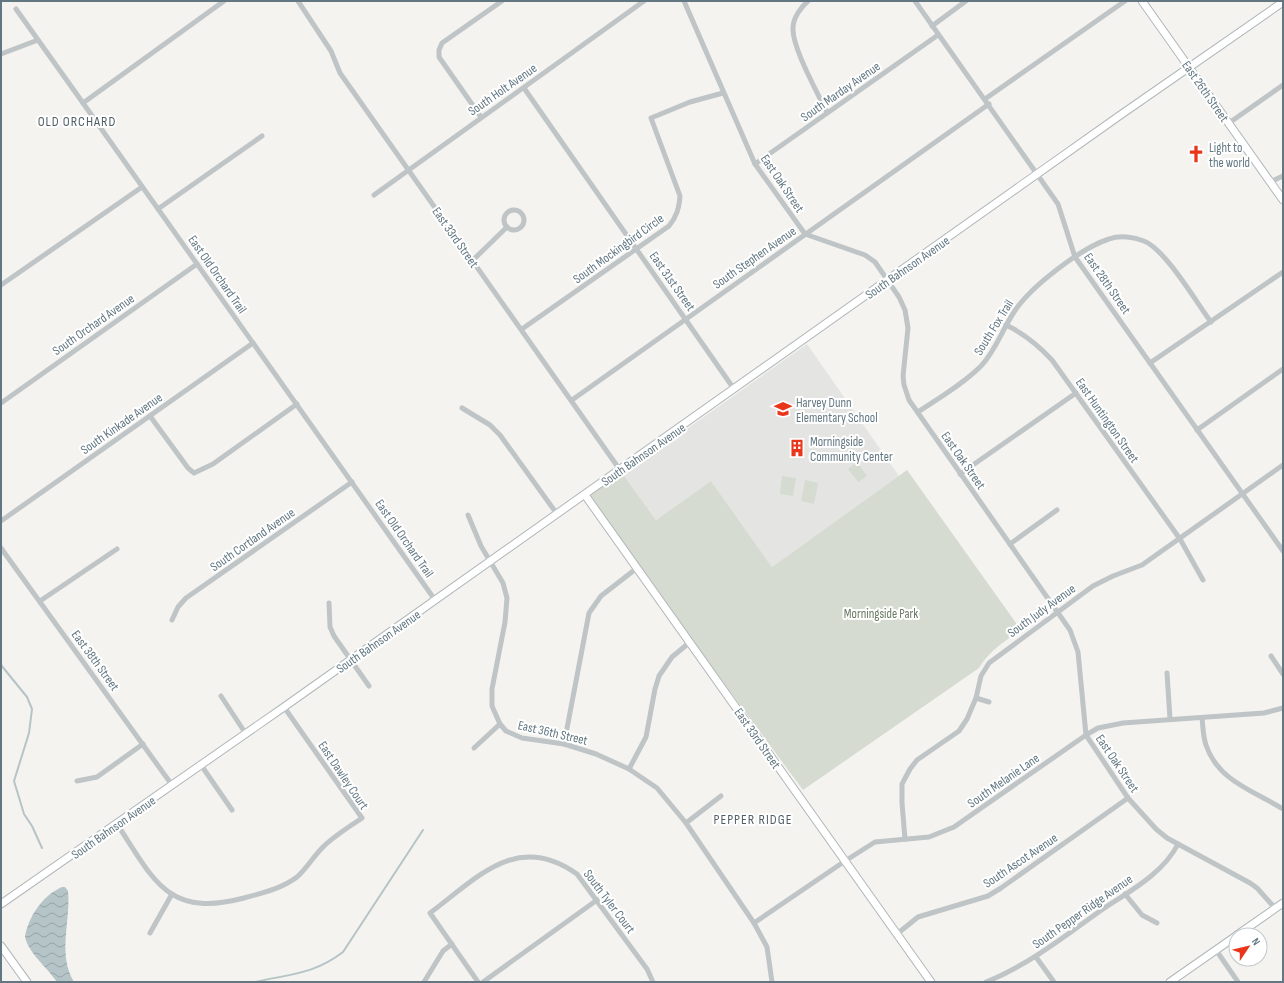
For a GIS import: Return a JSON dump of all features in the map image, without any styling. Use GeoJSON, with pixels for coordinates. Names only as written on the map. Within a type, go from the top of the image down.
{"type":"FeatureCollection","features":[{"type":"Feature","properties":{"kind":"street"},"geometry":{"type":"LineString","coordinates":[[83,103],[224,1]]}},
{"type":"Feature","properties":{"kind":"street","name":"East 33rd Street"},"geometry":{"type":"LineString","coordinates":[[298,1],[331,51],[340,72],[620,470]]}},
{"type":"Feature","properties":{"kind":"street"},"geometry":{"type":"LineString","coordinates":[[481,117],[439,57],[439,50],[442,43],[502,1]]}},
{"type":"Feature","properties":{"kind":"street","name":"East Oak Street"},"geometry":{"type":"LineString","coordinates":[[684,1],[755,164],[805,234],[865,254],[875,262],[889,280],[899,297],[907,318],[908,328],[904,385],[909,400],[1073,635],[1078,652],[1086,735],[1128,798],[1156,829],[1178,844],[1254,886],[1275,908]]}},
{"type":"Feature","properties":{"kind":"street"},"geometry":{"type":"LineString","coordinates":[[808,1],[797,15],[793,27],[795,41],[827,114]]}},
{"type":"Feature","properties":{"kind":"street","name":"East 28th Street"},"geometry":{"type":"LineString","coordinates":[[915,1],[1058,204],[1075,257],[1283,551]]}},
{"type":"Feature","properties":{"kind":"street"},"geometry":{"type":"LineString","coordinates":[[932,26],[966,1]]}},
{"type":"Feature","properties":{"kind":"street"},"geometry":{"type":"LineString","coordinates":[[985,99],[1125,1]]}},
{"type":"Feature","properties":{"kind":"street","name":"East 26th Street"},"geometry":{"type":"LineString","coordinates":[[1142,1],[1283,200]]}},
{"type":"Feature","properties":{"kind":"street","name":"South Holt Avenue"},"geometry":{"type":"LineString","coordinates":[[374,195],[481,117],[524,88],[640,2]]}},
{"type":"Feature","properties":{"kind":"street","name":"South Bahnson Avenue"},"geometry":{"type":"LineString","coordinates":[[1,904],[350,661],[1283,2]]}},
{"type":"Feature","properties":{"kind":"street","name":"East Old Orchard Trail"},"geometry":{"type":"LineString","coordinates":[[16,9],[435,600]]}},
{"type":"Feature","properties":{"kind":"street","name":"South Marday Avenue"},"geometry":{"type":"LineString","coordinates":[[755,164],[938,35]]}},
{"type":"Feature","properties":{"kind":"street"},"geometry":{"type":"LineString","coordinates":[[1,54],[38,40]]}},
{"type":"Feature","properties":{"kind":"street"},"geometry":{"type":"LineString","coordinates":[[1229,123],[1283,85]]}},
{"type":"Feature","properties":{"kind":"street","name":"East 31st Street"},"geometry":{"type":"LineString","coordinates":[[524,88],[686,318],[734,389]]}},
{"type":"Feature","properties":{"kind":"street","name":"South Mockingbird Circle"},"geometry":{"type":"LineString","coordinates":[[522,329],[637,249],[669,226],[676,219],[680,196],[652,118],[690,102],[723,92]]}},
{"type":"Feature","properties":{"kind":"street","name":"South Stephen Avenue"},"geometry":{"type":"LineString","coordinates":[[572,400],[989,104]]}},
{"type":"Feature","properties":{"kind":"street"},"geometry":{"type":"LineString","coordinates":[[158,209],[262,136]]}},
{"type":"Feature","properties":{"kind":"street"},"geometry":{"type":"LineString","coordinates":[[1270,182],[1283,176]]}},
{"type":"Feature","properties":{"kind":"street"},"geometry":{"type":"LineString","coordinates":[[1,285],[142,187]]}},
{"type":"Feature","properties":{"kind":"street"},"geometry":{"type":"LineString","coordinates":[[473,260],[507,227]]}},
{"type":"Feature","properties":{"kind":"street","name":"South Fox Trail"},"geometry":{"type":"LineString","coordinates":[[918,412],[967,378],[981,366],[997,345],[1014,312],[1036,286],[1075,257],[1094,245],[1110,238],[1128,237],[1145,242],[1165,258],[1211,322]]}},
{"type":"Feature","properties":{"kind":"street","name":"South Orchard Avenue"},"geometry":{"type":"LineString","coordinates":[[1,403],[197,264]]}},
{"type":"Feature","properties":{"kind":"street"},"geometry":{"type":"LineString","coordinates":[[1150,363],[1283,272]]}},
{"type":"Feature","properties":{"kind":"street","name":"East Huntington Street"},"geometry":{"type":"LineString","coordinates":[[1006,325],[1022,332],[1038,345],[1052,360],[1180,539],[1203,580]]}},
{"type":"Feature","properties":{"kind":"street","name":"South Kinkade Avenue"},"geometry":{"type":"LineString","coordinates":[[1,521],[253,343]]}},
{"type":"Feature","properties":{"kind":"street"},"geometry":{"type":"LineString","coordinates":[[1196,430],[1283,369]]}},
{"type":"Feature","properties":{"kind":"street"},"geometry":{"type":"LineString","coordinates":[[960,474],[1076,393]]}},
{"type":"Feature","properties":{"kind":"street"},"geometry":{"type":"LineString","coordinates":[[150,416],[188,468],[194,473],[213,464],[297,404]]}},
{"type":"Feature","properties":{"kind":"street"},"geometry":{"type":"LineString","coordinates":[[462,408],[490,425],[500,435],[557,514]]}},
{"type":"Feature","properties":{"kind":"street","name":"South Judy Avenue"},"geometry":{"type":"LineString","coordinates":[[905,839],[902,784],[917,760],[959,731],[967,719],[976,698],[981,676],[989,663],[1093,586],[1113,576],[1142,565],[1283,465]]}},
{"type":"Feature","properties":{"kind":"street","name":"South Cortland Avenue"},"geometry":{"type":"LineString","coordinates":[[172,620],[178,608],[186,598],[352,482]]}},
{"type":"Feature","properties":{"kind":"street","name":"East 33rd Street"},"geometry":{"type":"LineString","coordinates":[[585,495],[931,982]]}},
{"type":"Feature","properties":{"kind":"street"},"geometry":{"type":"LineString","coordinates":[[1010,544],[1057,510]]}},
{"type":"Feature","properties":{"kind":"street","name":"East 36th Street"},"geometry":{"type":"LineString","coordinates":[[468,515],[489,562],[503,583],[508,607],[492,689],[492,706],[500,724],[506,731],[522,738],[564,744],[596,754],[629,769],[657,788],[686,823],[754,923],[767,947],[772,982]]}},
{"type":"Feature","properties":{"kind":"street","name":"East 38th Street"},"geometry":{"type":"LineString","coordinates":[[1,548],[172,785]]}},
{"type":"Feature","properties":{"kind":"street"},"geometry":{"type":"LineString","coordinates":[[40,601],[117,549]]}},
{"type":"Feature","properties":{"kind":"street"},"geometry":{"type":"LineString","coordinates":[[564,744],[588,613],[601,596],[637,568]]}},
{"type":"Feature","properties":{"kind":"street"},"geometry":{"type":"LineString","coordinates":[[329,602],[330,627],[339,645],[369,686]]}},
{"type":"Feature","properties":{"kind":"street"},"geometry":{"type":"LineString","coordinates":[[629,769],[646,737],[655,689],[660,676],[672,657],[690,642]]}},
{"type":"Feature","properties":{"kind":"street"},"geometry":{"type":"LineString","coordinates":[[1271,656],[1283,674]]}},
{"type":"Feature","properties":{"kind":"street"},"geometry":{"type":"LineString","coordinates":[[1167,673],[1170,719]]}},
{"type":"Feature","properties":{"kind":"street"},"geometry":{"type":"LineString","coordinates":[[221,696],[246,734]]}},
{"type":"Feature","properties":{"kind":"street"},"geometry":{"type":"LineString","coordinates":[[976,698],[989,702]]}},
{"type":"Feature","properties":{"kind":"street","name":"East Dawley Court"},"geometry":{"type":"LineString","coordinates":[[117,824],[150,873],[172,894],[196,904],[224,903],[273,890],[297,877],[323,847],[362,818],[284,707]]}},
{"type":"Feature","properties":{"kind":"street","name":"South Melanie Lane"},"geometry":{"type":"LineString","coordinates":[[754,923],[875,842],[929,837],[954,827],[1086,735],[1109,725],[1170,719],[1264,713],[1283,708]]}},
{"type":"Feature","properties":{"kind":"street"},"geometry":{"type":"LineString","coordinates":[[1202,718],[1206,745],[1221,772],[1242,787],[1283,809]]}},
{"type":"Feature","properties":{"kind":"street"},"geometry":{"type":"LineString","coordinates":[[474,748],[500,724]]}},
{"type":"Feature","properties":{"kind":"street"},"geometry":{"type":"LineString","coordinates":[[77,781],[97,777],[143,744]]}},
{"type":"Feature","properties":{"kind":"street"},"geometry":{"type":"LineString","coordinates":[[201,765],[232,810]]}},
{"type":"Feature","properties":{"kind":"street"},"geometry":{"type":"LineString","coordinates":[[686,823],[721,796]]}},
{"type":"Feature","properties":{"kind":"street","name":"South Ascot Avenue"},"geometry":{"type":"LineString","coordinates":[[897,934],[918,917],[988,896],[1002,888],[1128,798]]}},
{"type":"Feature","properties":{"kind":"street","name":"South Pepper Ridge Avenue"},"geometry":{"type":"LineString","coordinates":[[986,982],[1036,957],[1125,894],[1155,872],[1174,852],[1178,844]]}},
{"type":"Feature","properties":{"kind":"street","name":"South Tyler Court"},"geometry":{"type":"LineString","coordinates":[[452,944],[430,913],[501,862],[518,857],[533,856],[550,859],[565,865],[577,874],[647,969],[653,982]]}},
{"type":"Feature","properties":{"kind":"street"},"geometry":{"type":"LineString","coordinates":[[150,933],[172,894]]}},
{"type":"Feature","properties":{"kind":"street"},"geometry":{"type":"LineString","coordinates":[[1125,894],[1142,915],[1157,923]]}},
{"type":"Feature","properties":{"kind":"street"},"geometry":{"type":"LineString","coordinates":[[483,982],[597,900]]}},
{"type":"Feature","properties":{"kind":"street"},"geometry":{"type":"LineString","coordinates":[[1248,927],[1283,903]]}},
{"type":"Feature","properties":{"kind":"street"},"geometry":{"type":"LineString","coordinates":[[1170,982],[1228,941]]}},
{"type":"Feature","properties":{"kind":"street"},"geometry":{"type":"LineString","coordinates":[[424,982],[443,951],[452,944],[478,982]]}},
{"type":"Feature","properties":{"kind":"street"},"geometry":{"type":"LineString","coordinates":[[1,946],[27,982]]}},
{"type":"Feature","properties":{"kind":"street"},"geometry":{"type":"LineString","coordinates":[[1216,950],[1238,982]]}},
{"type":"Feature","properties":{"kind":"street"},"geometry":{"type":"LineString","coordinates":[[1036,957],[1054,982]]}},
{"type":"Feature","properties":{"kind":"shaded area","name":"Harvey Dunn Elementary School"},"geometry":{"type":"Polygon","coordinates":[[[807,344],[899,476],[772,567],[711,481],[656,520],[623,474],[807,344]]]}},
{"type":"Feature","properties":{"kind":"green space"},"geometry":{"type":"Polygon","coordinates":[[[857,462],[867,476],[858,482],[848,469],[857,462]]]}},
{"type":"Feature","properties":{"kind":"green space","name":"Morningside Park"},"geometry":{"type":"Polygon","coordinates":[[[620,470],[656,520],[711,481],[772,567],[907,470],[1021,630],[992,651],[979,668],[803,790],[585,495],[620,470]]]}},
{"type":"Feature","properties":{"kind":"green space"},"geometry":{"type":"Polygon","coordinates":[[[782,476],[796,478],[793,496],[780,494],[782,476]]]}},
{"type":"Feature","properties":{"kind":"green space"},"geometry":{"type":"Polygon","coordinates":[[[805,480],[818,483],[814,504],[801,501],[805,480]]]}},
{"type":"Feature","properties":{"kind":"water"},"geometry":{"type":"Polygon","coordinates":[[[62,887],[65,887],[68,891],[65,949],[69,971],[74,982],[57,982],[34,955],[25,937],[33,914],[49,895],[62,887]]]}},
{"type":"Feature","properties":{"kind":"waterway"},"geometry":{"type":"LineString","coordinates":[[1,665],[27,697],[32,709],[29,733],[14,781],[24,814],[32,826],[42,848]]}},
{"type":"Feature","properties":{"kind":"waterway"},"geometry":{"type":"LineString","coordinates":[[255,982],[300,973],[332,960],[343,952],[423,830]]}},
{"type":"Feature","properties":{"kind":"place","name":"Light to the world"},"geometry":{"type":"Point","coordinates":[1196,154]}},
{"type":"Feature","properties":{"kind":"place","name":"Harvey Dunn Elementary School"},"geometry":{"type":"Point","coordinates":[783,409]}},
{"type":"Feature","properties":{"kind":"place","name":"Morningside Community Center"},"geometry":{"type":"Point","coordinates":[797,448]}},
{"type":"Feature","properties":{"kind":"district","name":"OLD ORCHARD"},"geometry":{"type":"Point","coordinates":[77,121]}},
{"type":"Feature","properties":{"kind":"district","name":"PEPPER RIDGE"},"geometry":{"type":"Point","coordinates":[753,819]}}]}
